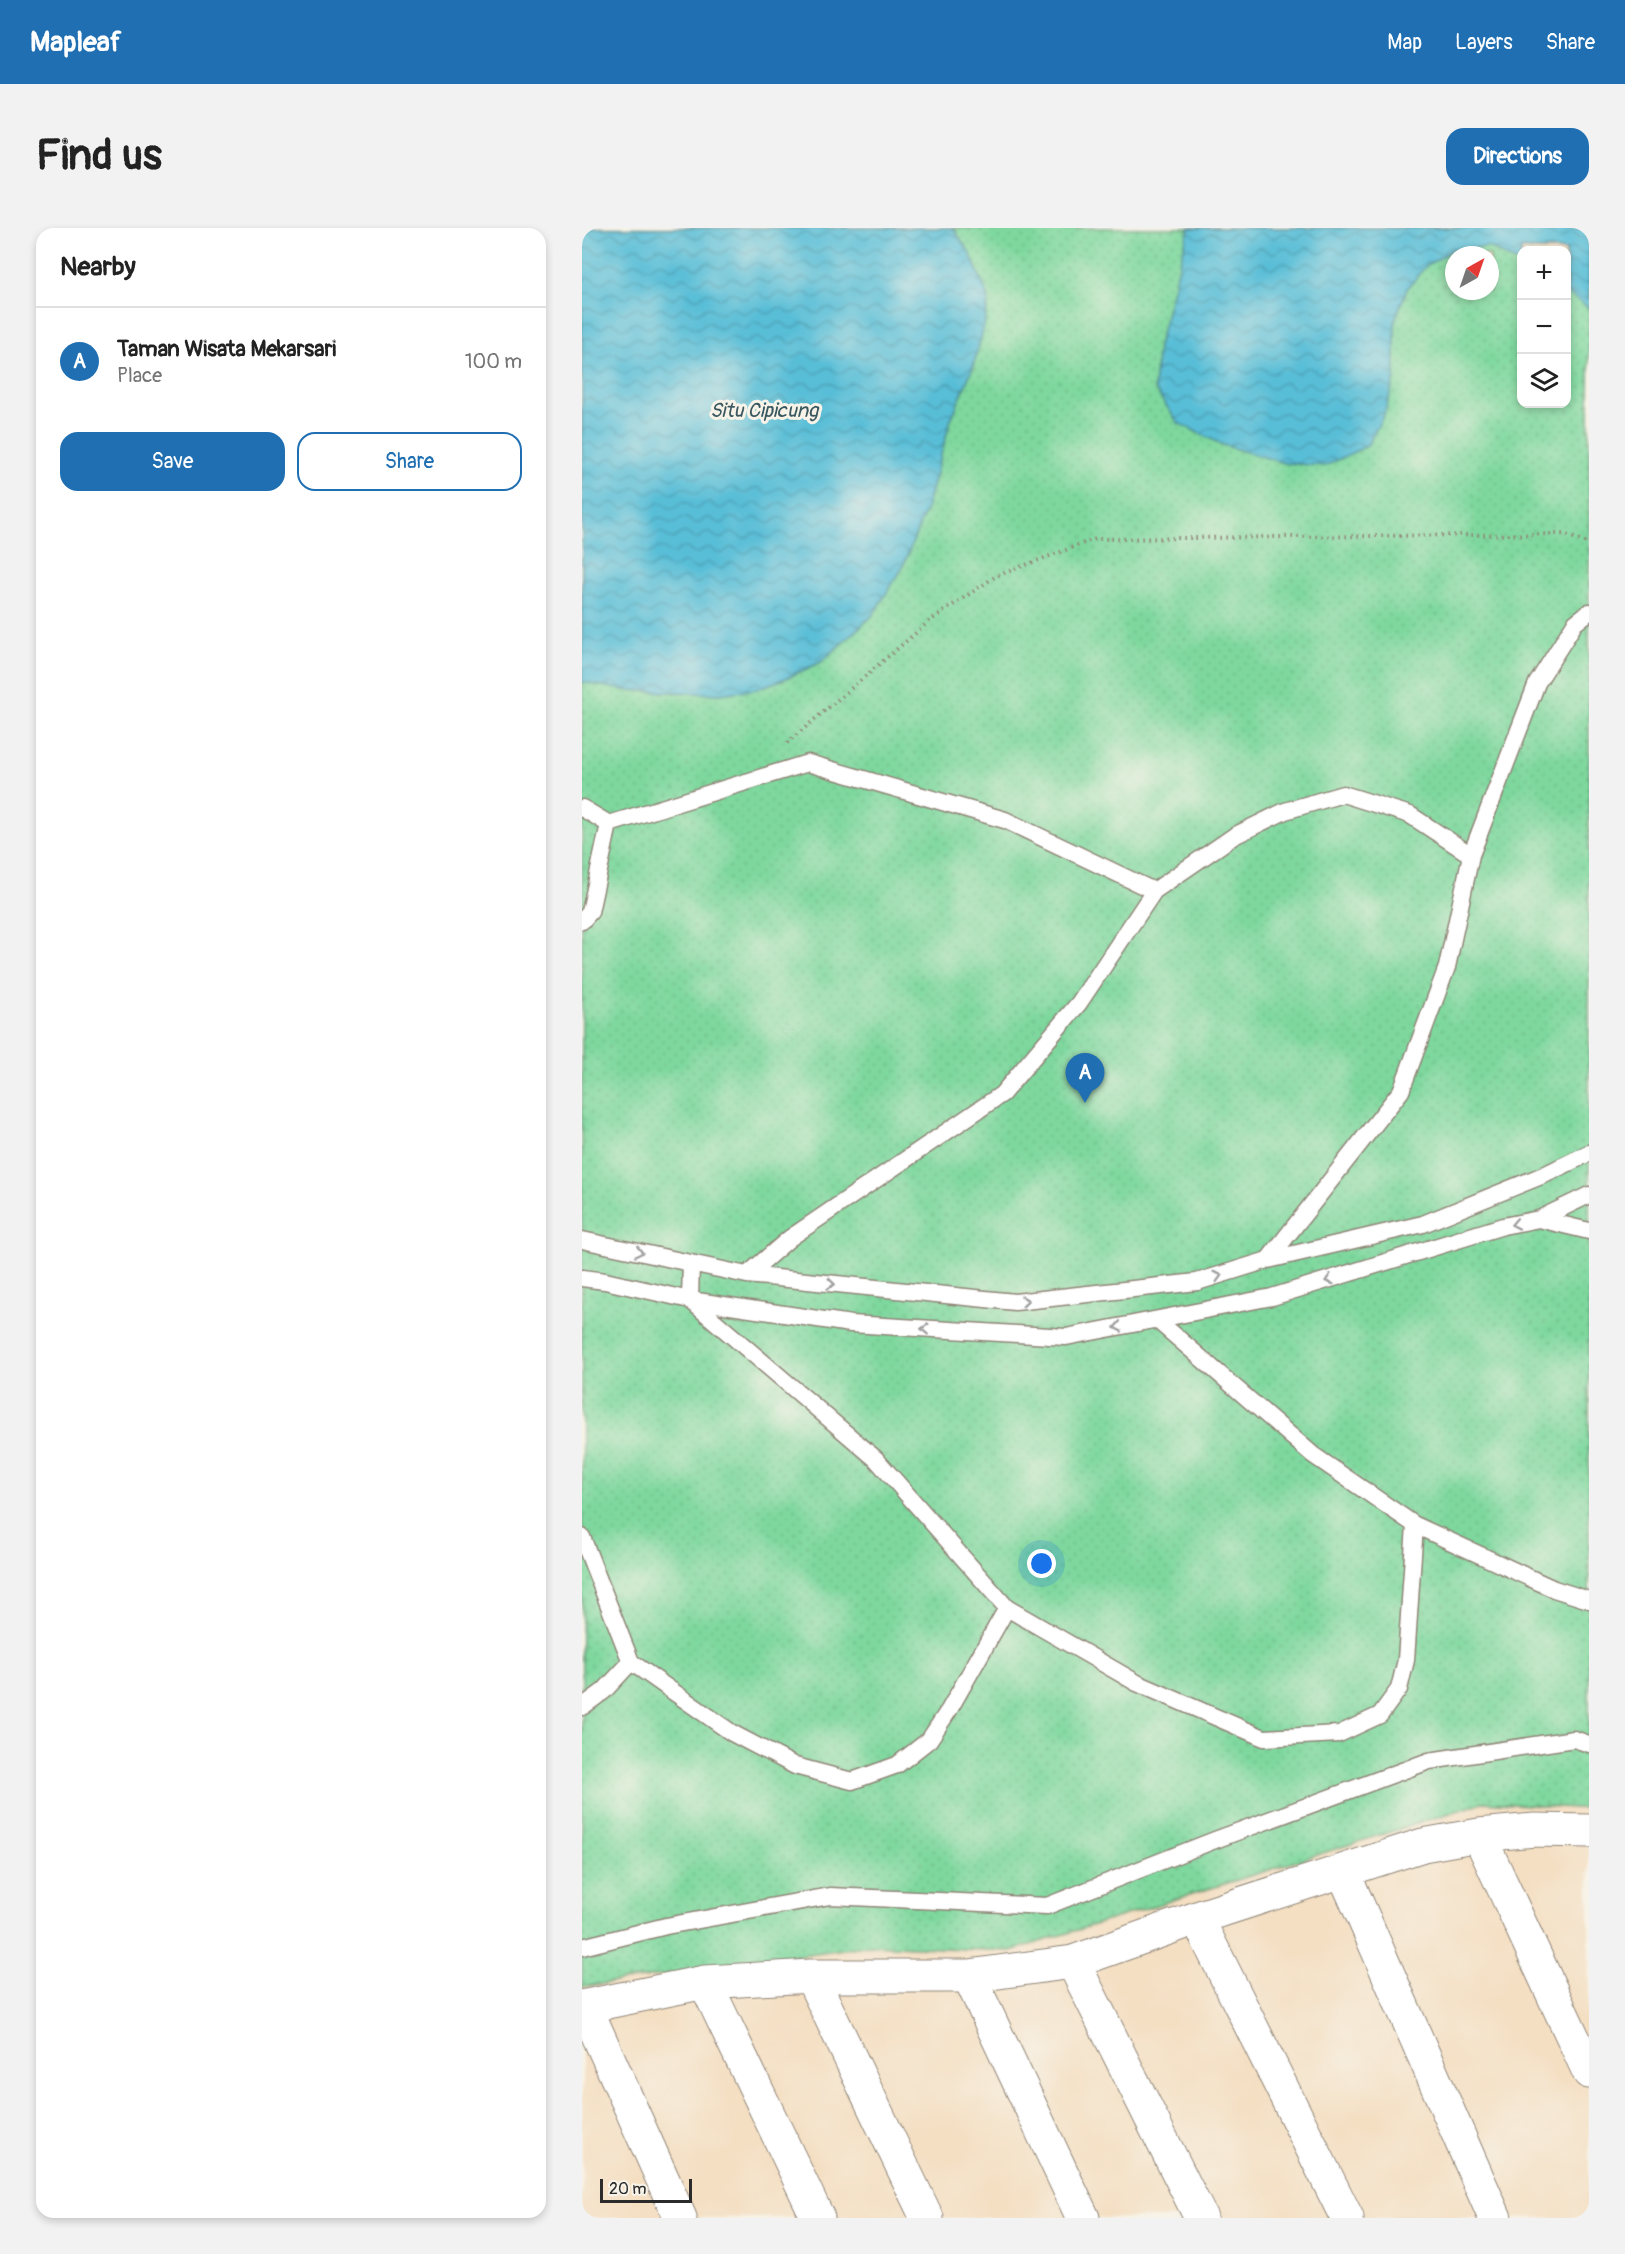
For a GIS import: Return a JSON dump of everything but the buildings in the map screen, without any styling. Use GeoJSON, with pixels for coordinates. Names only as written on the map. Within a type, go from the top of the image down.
{"type":"FeatureCollection","features":[{"type":"Feature","properties":{"kind":"street"},"geometry":{"type":"LineString","coordinates":[[680,2218],[583,2007],[705,1982],[810,1976],[969,1976],[1073,1962],[1197,1918],[1423,1845],[1479,1835],[1535,1830],[1589,1831]]}},
{"type":"Feature","properties":{"kind":"street"},"geometry":{"type":"LineString","coordinates":[[1479,1835],[1589,2070]]}},
{"type":"Feature","properties":{"kind":"street"},"geometry":{"type":"LineString","coordinates":[[1343,1871],[1495,2218]]}},
{"type":"Feature","properties":{"kind":"street"},"geometry":{"type":"LineString","coordinates":[[1197,1918],[1347,2218]]}},
{"type":"Feature","properties":{"kind":"street"},"geometry":{"type":"LineString","coordinates":[[1073,1962],[1201,2218]]}},
{"type":"Feature","properties":{"kind":"street"},"geometry":{"type":"LineString","coordinates":[[810,1976],[927,2218]]}},
{"type":"Feature","properties":{"kind":"street"},"geometry":{"type":"LineString","coordinates":[[969,1976],[1083,2218]]}},
{"type":"Feature","properties":{"kind":"street"},"geometry":{"type":"LineString","coordinates":[[705,1982],[818,2218]]}},
{"type":"Feature","properties":{"kind":"lane"},"geometry":{"type":"LineString","coordinates":[[1268,1260],[1401,1091],[1447,967],[1471,855],[1537,683],[1575,623],[1589,612]]}},
{"type":"Feature","properties":{"kind":"lane"},"geometry":{"type":"LineString","coordinates":[[582,808],[609,824],[808,763],[1005,820],[1154,891]]}},
{"type":"Feature","properties":{"kind":"lane"},"geometry":{"type":"LineString","coordinates":[[747,1275],[790,1238],[1002,1094],[1079,1003],[1154,891],[1234,836],[1285,811],[1343,794],[1410,815],[1471,855]]}},
{"type":"Feature","properties":{"kind":"lane"},"geometry":{"type":"LineString","coordinates":[[582,921],[590,912],[609,824]]}},
{"type":"Feature","properties":{"kind":"lane"},"geometry":{"type":"LineString","coordinates":[[582,1240],[747,1275],[1015,1302],[1197,1282],[1268,1260],[1423,1224],[1546,1174],[1589,1153]]}},
{"type":"Feature","properties":{"kind":"lane"},"geometry":{"type":"LineString","coordinates":[[582,1278],[690,1300],[851,1324],[1066,1337],[1272,1297],[1503,1226],[1539,1219],[1589,1195]]}},
{"type":"Feature","properties":{"kind":"lane"},"geometry":{"type":"LineString","coordinates":[[1539,1219],[1589,1231]]}},
{"type":"Feature","properties":{"kind":"lane"},"geometry":{"type":"LineString","coordinates":[[690,1300],[691,1263]]}},
{"type":"Feature","properties":{"kind":"lane"},"geometry":{"type":"LineString","coordinates":[[690,1300],[876,1459],[1007,1608],[1137,1683],[1264,1738],[1339,1734],[1380,1715],[1399,1689],[1406,1660],[1415,1525]]}},
{"type":"Feature","properties":{"kind":"lane"},"geometry":{"type":"LineString","coordinates":[[1157,1320],[1313,1455],[1415,1525],[1554,1589],[1589,1600]]}},
{"type":"Feature","properties":{"kind":"lane"},"geometry":{"type":"LineString","coordinates":[[582,1538],[631,1662],[732,1733],[795,1766],[852,1781],[897,1765],[929,1740],[949,1710],[1007,1608]]}},
{"type":"Feature","properties":{"kind":"lane"},"geometry":{"type":"LineString","coordinates":[[582,1707],[604,1691],[631,1662]]}},
{"type":"Feature","properties":{"kind":"lane"},"geometry":{"type":"LineString","coordinates":[[582,1947],[666,1926],[830,1896],[1047,1906],[1225,1836],[1429,1761],[1574,1739],[1589,1744]]}},
{"type":"Feature","properties":{"kind":"path"},"geometry":{"type":"LineString","coordinates":[[783,747],[931,620],[996,576],[1095,539],[1564,534],[1589,544]]}},
{"type":"Feature","properties":{"kind":"green space"},"geometry":{"type":"Polygon","coordinates":[[[582,228],[1589,228],[1589,1809],[1485,1802],[1011,1951],[871,1945],[582,1987],[582,228]]]}},
{"type":"Feature","properties":{"kind":"water","name":"Situ Cipicung"},"geometry":{"type":"Polygon","coordinates":[[[582,228],[953,228],[970,253],[989,298],[973,367],[950,422],[926,509],[902,569],[872,616],[821,662],[757,689],[720,694],[623,690],[582,682],[582,228]]]}},
{"type":"Feature","properties":{"kind":"water"},"geometry":{"type":"Polygon","coordinates":[[[1189,228],[1589,228],[1589,308],[1571,296],[1571,246],[1517,246],[1517,263],[1499,253],[1499,246],[1445,246],[1445,254],[1426,266],[1407,289],[1395,320],[1395,378],[1384,415],[1367,446],[1325,466],[1284,463],[1223,445],[1178,423],[1154,388],[1158,346],[1189,228]]]}},
{"type":"Feature","properties":{"kind":"place","name":"Taman Wisata Mekarsari"},"geometry":{"type":"Point","coordinates":[1085,1103]}}]}
